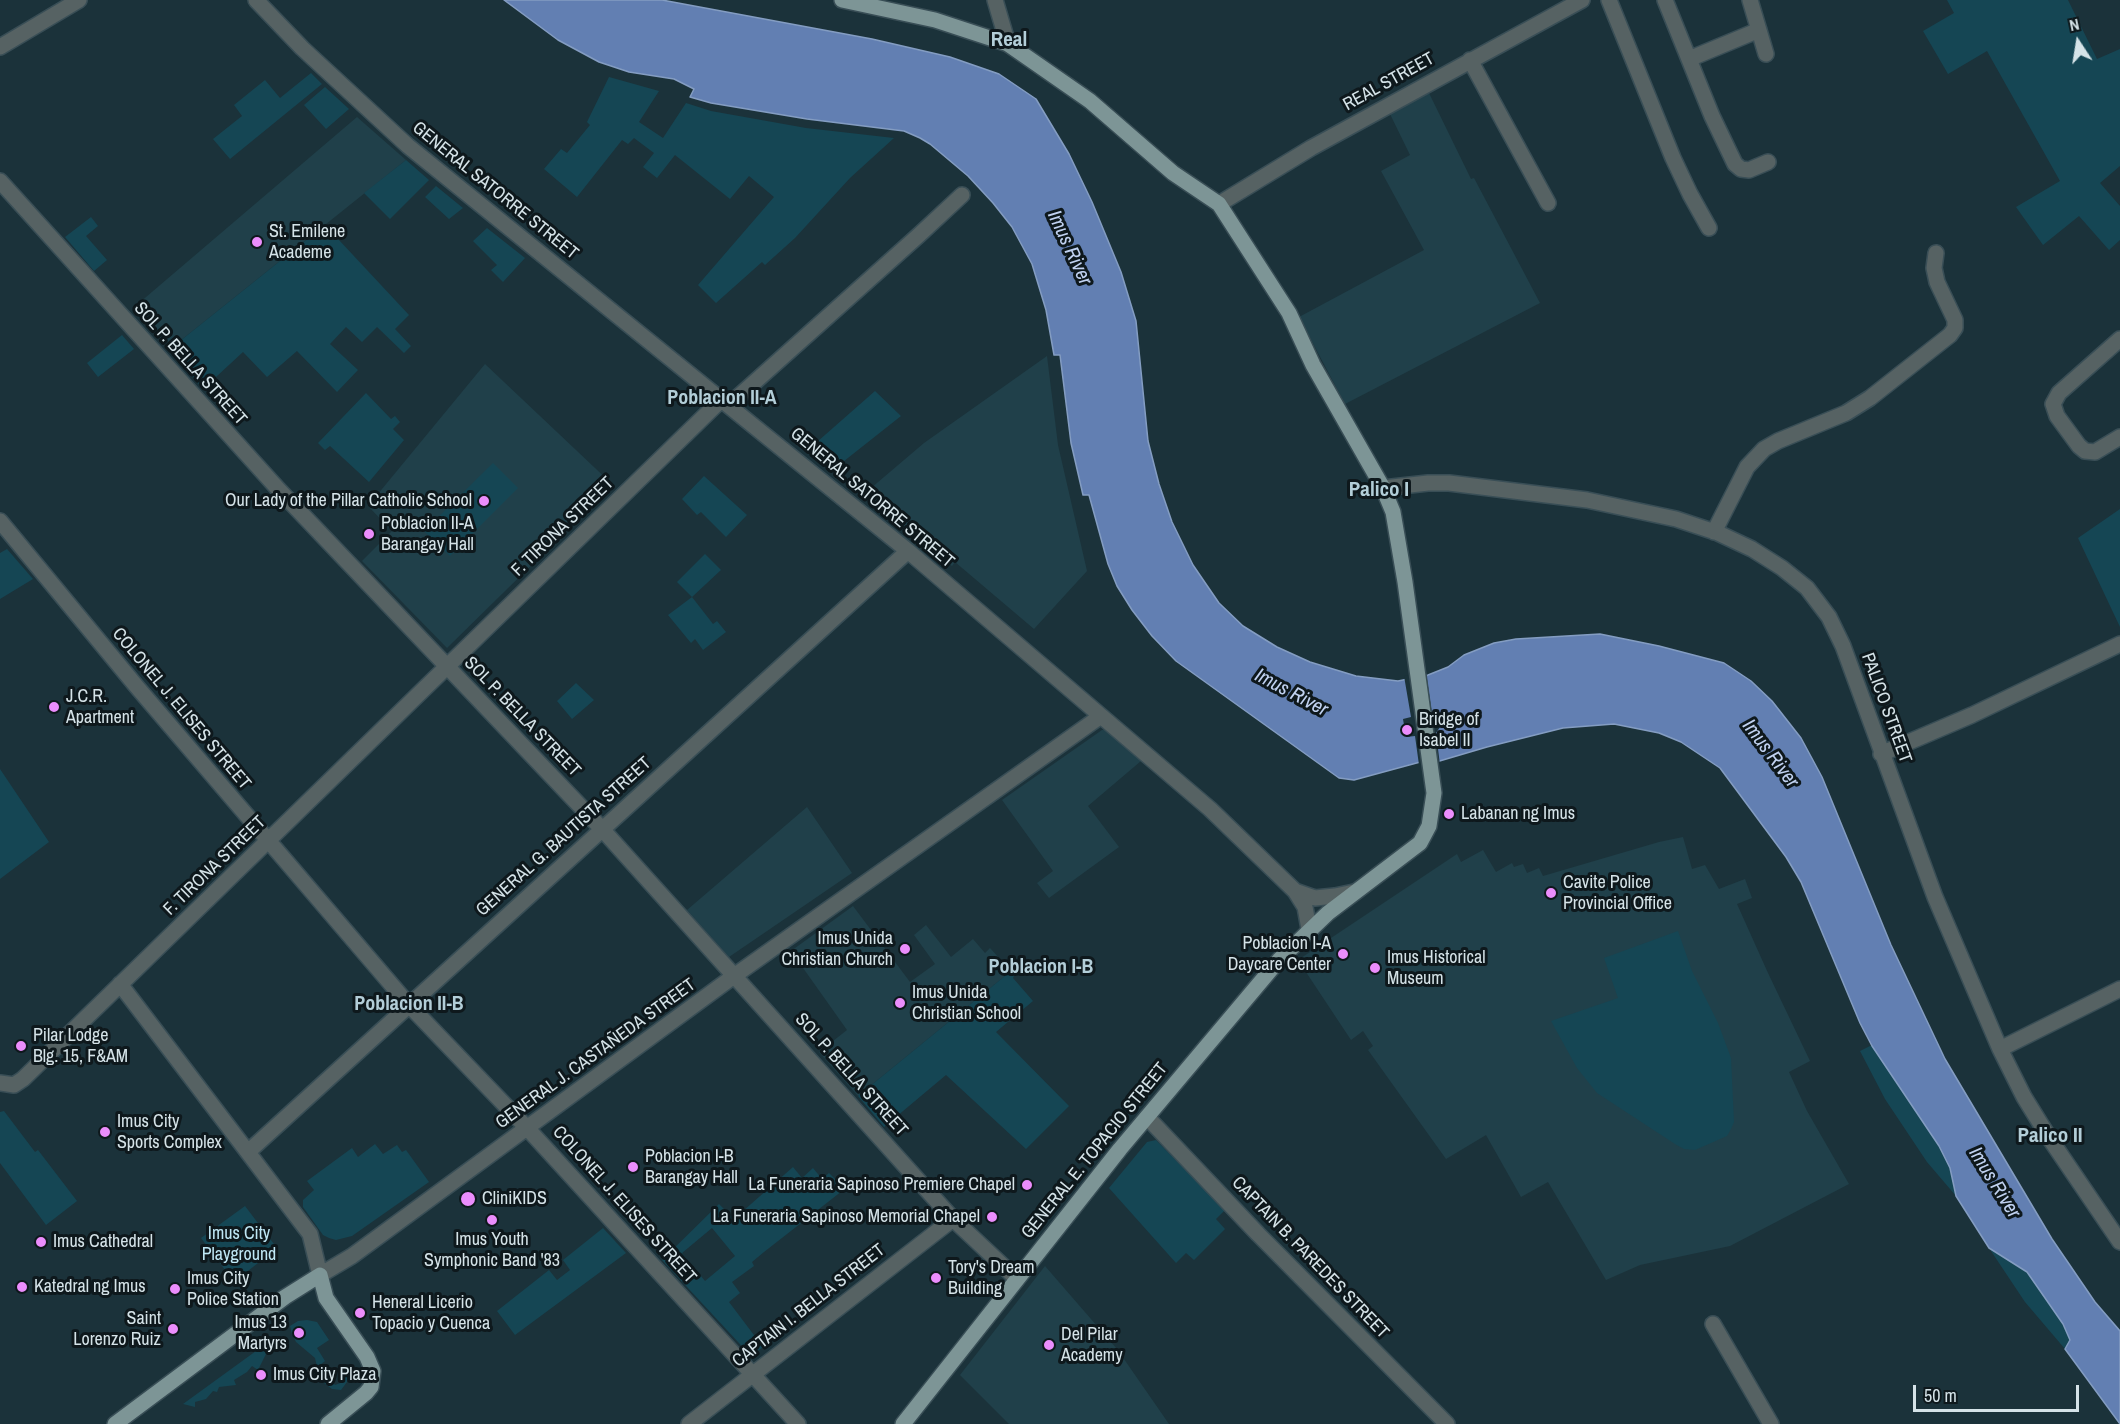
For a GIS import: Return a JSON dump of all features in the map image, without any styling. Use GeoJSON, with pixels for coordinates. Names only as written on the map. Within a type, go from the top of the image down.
{"type":"FeatureCollection","features":[{"type":"Feature","properties":{"kind":"main road"},"geometry":{"type":"LineString","coordinates":[[842,0],[936,20],[1008,44],[1090,101],[1173,173],[1219,204]]}},
{"type":"Feature","properties":{"kind":"main road","name":"GENERAL E. TOPACIO STREET"},"geometry":{"type":"LineString","coordinates":[[903,1424],[1242,1001],[1309,929],[1420,843],[1429,826],[1434,793],[1399,538],[1393,512],[1383,488],[1313,365],[1288,313],[1219,204]]}},
{"type":"Feature","properties":{"kind":"main road"},"geometry":{"type":"LineString","coordinates":[[320,1275],[326,1298],[367,1357],[373,1371],[366,1393],[328,1424]]}},
{"type":"Feature","properties":{"kind":"main road","name":"GENERAL J. CASTAÑEDA STREET"},"geometry":{"type":"LineString","coordinates":[[115,1424],[285,1297],[320,1275]]}},
{"type":"Feature","properties":{"kind":"street"},"geometry":{"type":"LineString","coordinates":[[0,47],[79,0]]}},
{"type":"Feature","properties":{"kind":"street","name":"GENERAL SATORRE STREET"},"geometry":{"type":"LineString","coordinates":[[256,0],[310,56],[408,146],[908,551],[1210,809],[1295,891],[1305,907],[1309,929]]}},
{"type":"Feature","properties":{"kind":"street"},"geometry":{"type":"LineString","coordinates":[[995,0],[1008,44]]}},
{"type":"Feature","properties":{"kind":"street","name":"REAL STREET"},"geometry":{"type":"LineString","coordinates":[[1219,204],[1297,156],[1582,0]]}},
{"type":"Feature","properties":{"kind":"street"},"geometry":{"type":"LineString","coordinates":[[1609,0],[1673,158],[1709,228]]}},
{"type":"Feature","properties":{"kind":"street"},"geometry":{"type":"LineString","coordinates":[[1665,0],[1712,116],[1735,164],[1749,171],[1768,162]]}},
{"type":"Feature","properties":{"kind":"street"},"geometry":{"type":"LineString","coordinates":[[1750,0],[1766,54]]}},
{"type":"Feature","properties":{"kind":"street"},"geometry":{"type":"LineString","coordinates":[[1689,59],[1759,30]]}},
{"type":"Feature","properties":{"kind":"street"},"geometry":{"type":"LineString","coordinates":[[1470,60],[1548,203]]}},
{"type":"Feature","properties":{"kind":"street","name":"SOL P. BELLA STREET"},"geometry":{"type":"LineString","coordinates":[[0,181],[279,490],[602,829],[953,1219],[1017,1279]]}},
{"type":"Feature","properties":{"kind":"street","name":"F. TIRONA STREET"},"geometry":{"type":"LineString","coordinates":[[0,1083],[14,1085],[23,1079],[447,667],[725,402],[919,235],[962,195]]}},
{"type":"Feature","properties":{"kind":"street"},"geometry":{"type":"LineString","coordinates":[[1714,532],[1747,467],[1764,449],[1846,413],[1870,398],[1950,335],[1955,328],[1955,320],[1936,282],[1934,268],[1936,252]]}},
{"type":"Feature","properties":{"kind":"street"},"geometry":{"type":"LineString","coordinates":[[2120,339],[2059,393],[2053,404],[2057,416],[2085,451],[2095,452],[2120,437]]}},
{"type":"Feature","properties":{"kind":"street","name":"PALICO STREET"},"geometry":{"type":"LineString","coordinates":[[1383,488],[1449,483],[1622,506],[1676,519],[1714,532],[1752,549],[1795,577],[1819,602],[1843,645],[1935,897],[2000,1049],[2020,1089],[2050,1139],[2120,1242]]}},
{"type":"Feature","properties":{"kind":"street","name":"COLONEL J. ELISES STREET"},"geometry":{"type":"LineString","coordinates":[[0,521],[106,651],[409,1005],[528,1128],[798,1424]]}},
{"type":"Feature","properties":{"kind":"street","name":"GENERAL G. BAUTISTA STREET"},"geometry":{"type":"LineString","coordinates":[[248,1152],[908,551]]}},
{"type":"Feature","properties":{"kind":"street"},"geometry":{"type":"LineString","coordinates":[[1881,754],[1972,715],[2120,644]]}},
{"type":"Feature","properties":{"kind":"street","name":"GENERAL J. CASTAÑEDA STREET"},"geometry":{"type":"LineString","coordinates":[[320,1275],[360,1251],[734,976],[1101,716]]}},
{"type":"Feature","properties":{"kind":"street"},"geometry":{"type":"LineString","coordinates":[[1295,891],[1315,898],[1354,892]]}},
{"type":"Feature","properties":{"kind":"street"},"geometry":{"type":"LineString","coordinates":[[120,984],[310,1234],[320,1275]]}},
{"type":"Feature","properties":{"kind":"street"},"geometry":{"type":"LineString","coordinates":[[2000,1049],[2120,989]]}},
{"type":"Feature","properties":{"kind":"street","name":"CAPTAIN B. PAREDES STREET"},"geometry":{"type":"LineString","coordinates":[[1147,1117],[1258,1234],[1447,1424]]}},
{"type":"Feature","properties":{"kind":"street","name":"CAPTAIN I. BELLA STREET"},"geometry":{"type":"LineString","coordinates":[[688,1424],[953,1219]]}},
{"type":"Feature","properties":{"kind":"street"},"geometry":{"type":"LineString","coordinates":[[1713,1324],[1771,1424]]}},
{"type":"Feature","properties":{"kind":"shaded area"},"geometry":{"type":"Polygon","coordinates":[[[1429,93],[1471,179],[1474,178],[1540,303],[1345,404],[1299,317],[1424,250],[1381,171],[1410,155],[1390,114],[1429,93]]]}},
{"type":"Feature","properties":{"kind":"shaded area","name":"St. Emilene Academe"},"geometry":{"type":"Polygon","coordinates":[[[357,117],[406,160],[170,349],[132,309],[357,117]]]}},
{"type":"Feature","properties":{"kind":"shaded area"},"geometry":{"type":"Polygon","coordinates":[[[1047,356],[1058,445],[1087,571],[1034,629],[955,562],[952,566],[864,494],[924,443],[1047,356]]]}},
{"type":"Feature","properties":{"kind":"shaded area","name":"Our Lady of the Pillar Catholic School"},"geometry":{"type":"Polygon","coordinates":[[[485,364],[613,485],[447,648],[362,561],[392,531],[368,506],[485,364]]]}},
{"type":"Feature","properties":{"kind":"shaded area"},"geometry":{"type":"Polygon","coordinates":[[[1102,730],[1109,730],[1141,761],[1088,806],[1119,847],[1049,898],[1037,883],[1053,871],[1002,800],[1102,730]]]}},
{"type":"Feature","properties":{"kind":"shaded area"},"geometry":{"type":"Polygon","coordinates":[[[807,807],[852,873],[729,957],[687,910],[807,807]]]}},
{"type":"Feature","properties":{"kind":"shaded area"},"geometry":{"type":"Polygon","coordinates":[[[1683,837],[1692,869],[1705,865],[1719,889],[1745,879],[1752,898],[1737,904],[1810,1061],[1789,1072],[1807,1111],[1849,1184],[1730,1246],[1640,1265],[1606,1280],[1548,1182],[1521,1197],[1486,1135],[1446,1159],[1368,1050],[1373,1046],[1363,1031],[1351,1040],[1298,960],[1457,854],[1461,862],[1483,850],[1496,872],[1512,863],[1514,867],[1523,864],[1527,873],[1539,868],[1543,876],[1683,837]]]}},
{"type":"Feature","properties":{"kind":"shaded area","name":"Imus Unida Christian School"},"geometry":{"type":"Polygon","coordinates":[[[853,906],[910,982],[935,964],[914,935],[926,925],[951,957],[973,939],[985,953],[990,948],[1011,971],[858,1096],[819,1052],[847,1030],[791,951],[853,906]]]}},
{"type":"Feature","properties":{"kind":"shaded area","name":"Del Pilar Academy"},"geometry":{"type":"Polygon","coordinates":[[[1045,1266],[1117,1349],[1169,1424],[1009,1424],[960,1375],[1045,1266]]]}},
{"type":"Feature","properties":{"kind":"green space"},"geometry":{"type":"Polygon","coordinates":[[[1947,0],[2068,0],[2097,59],[2120,49],[2120,166],[2100,183],[2120,206],[2120,240],[2109,250],[2079,216],[2043,245],[2016,207],[2060,181],[1987,51],[1948,74],[1923,31],[1954,13],[1947,0]]]}},
{"type":"Feature","properties":{"kind":"green space"},"geometry":{"type":"Polygon","coordinates":[[[311,73],[322,84],[230,159],[213,139],[242,116],[234,105],[265,80],[280,98],[311,73]]]}},
{"type":"Feature","properties":{"kind":"green space"},"geometry":{"type":"Polygon","coordinates":[[[609,77],[659,91],[639,122],[663,138],[686,103],[711,111],[806,128],[894,138],[850,178],[795,238],[765,265],[762,262],[716,303],[698,285],[774,197],[749,176],[730,199],[675,155],[657,178],[643,167],[654,153],[634,138],[628,144],[622,140],[577,197],[544,169],[561,149],[567,153],[590,125],[587,122],[609,77]]]}},
{"type":"Feature","properties":{"kind":"green space"},"geometry":{"type":"Polygon","coordinates":[[[325,87],[349,109],[326,129],[304,105],[325,87]]]}},
{"type":"Feature","properties":{"kind":"green space"},"geometry":{"type":"Polygon","coordinates":[[[406,160],[429,180],[390,219],[364,193],[406,160]]]}},
{"type":"Feature","properties":{"kind":"green space"},"geometry":{"type":"Polygon","coordinates":[[[436,186],[463,208],[449,219],[425,197],[436,186]]]}},
{"type":"Feature","properties":{"kind":"green space"},"geometry":{"type":"Polygon","coordinates":[[[91,217],[98,226],[86,236],[107,260],[94,271],[65,237],[91,217]]]}},
{"type":"Feature","properties":{"kind":"green space"},"geometry":{"type":"Polygon","coordinates":[[[325,225],[409,315],[395,329],[411,346],[404,353],[377,327],[362,342],[346,327],[330,344],[358,370],[337,392],[297,351],[267,377],[243,352],[203,389],[170,349],[325,225]]]}},
{"type":"Feature","properties":{"kind":"green space"},"geometry":{"type":"Polygon","coordinates":[[[487,228],[525,258],[503,282],[491,270],[497,265],[473,241],[487,228]]]}},
{"type":"Feature","properties":{"kind":"green space"},"geometry":{"type":"Polygon","coordinates":[[[122,335],[134,349],[98,377],[87,363],[122,335]]]}},
{"type":"Feature","properties":{"kind":"green space"},"geometry":{"type":"Polygon","coordinates":[[[875,391],[901,416],[834,469],[809,449],[875,391]]]}},
{"type":"Feature","properties":{"kind":"green space"},"geometry":{"type":"Polygon","coordinates":[[[366,393],[391,419],[395,416],[400,422],[393,429],[404,440],[369,482],[330,446],[325,450],[318,443],[366,393]]]}},
{"type":"Feature","properties":{"kind":"green space"},"geometry":{"type":"Polygon","coordinates":[[[493,463],[518,488],[450,556],[424,531],[493,463]]]}},
{"type":"Feature","properties":{"kind":"green space"},"geometry":{"type":"Polygon","coordinates":[[[704,476],[747,515],[726,537],[701,512],[697,515],[682,499],[704,476]]]}},
{"type":"Feature","properties":{"kind":"green space"},"geometry":{"type":"Polygon","coordinates":[[[2120,509],[2120,627],[2078,538],[2120,509]]]}},
{"type":"Feature","properties":{"kind":"green space"},"geometry":{"type":"Polygon","coordinates":[[[7,549],[33,579],[0,599],[0,553],[7,549]]]}},
{"type":"Feature","properties":{"kind":"green space"},"geometry":{"type":"Polygon","coordinates":[[[705,554],[721,570],[692,597],[677,582],[705,554]]]}},
{"type":"Feature","properties":{"kind":"green space"},"geometry":{"type":"Polygon","coordinates":[[[692,597],[713,624],[717,621],[726,632],[703,650],[695,639],[691,643],[668,615],[692,597]]]}},
{"type":"Feature","properties":{"kind":"green space"},"geometry":{"type":"Polygon","coordinates":[[[576,683],[594,700],[572,719],[557,701],[576,683]]]}},
{"type":"Feature","properties":{"kind":"green space"},"geometry":{"type":"Polygon","coordinates":[[[0,769],[49,842],[0,879],[0,769]]]}},
{"type":"Feature","properties":{"kind":"green space"},"geometry":{"type":"Polygon","coordinates":[[[1678,931],[1692,971],[1718,1023],[1731,1058],[1734,1122],[1727,1136],[1695,1150],[1684,1149],[1675,1144],[1597,1093],[1577,1068],[1551,1021],[1618,998],[1604,958],[1678,931]]]}},
{"type":"Feature","properties":{"kind":"green space"},"geometry":{"type":"Polygon","coordinates":[[[1011,971],[1013,978],[1033,1001],[996,1032],[1069,1106],[1026,1149],[946,1075],[884,1127],[858,1096],[1011,971]]]}},
{"type":"Feature","properties":{"kind":"green space"},"geometry":{"type":"Polygon","coordinates":[[[1872,1045],[1939,1146],[1950,1168],[1956,1196],[1927,1162],[1885,1099],[1860,1051],[1872,1045]]]}},
{"type":"Feature","properties":{"kind":"green space"},"geometry":{"type":"Polygon","coordinates":[[[4,1111],[35,1152],[38,1150],[77,1201],[46,1225],[0,1163],[0,1112],[4,1111]]]}},
{"type":"Feature","properties":{"kind":"green space"},"geometry":{"type":"Polygon","coordinates":[[[1156,1140],[1225,1210],[1216,1219],[1225,1229],[1194,1260],[1186,1253],[1176,1263],[1109,1188],[1147,1142],[1156,1140]]]}},
{"type":"Feature","properties":{"kind":"green space"},"geometry":{"type":"Polygon","coordinates":[[[375,1144],[383,1154],[397,1145],[402,1152],[406,1150],[429,1182],[352,1236],[336,1240],[323,1235],[303,1207],[303,1200],[314,1190],[307,1181],[352,1148],[358,1157],[375,1144]]]}},
{"type":"Feature","properties":{"kind":"green space"},"geometry":{"type":"Polygon","coordinates":[[[793,1167],[802,1178],[813,1168],[822,1179],[829,1173],[837,1181],[844,1175],[851,1184],[764,1252],[752,1262],[754,1266],[732,1282],[740,1293],[729,1302],[763,1347],[751,1356],[662,1260],[719,1204],[734,1219],[793,1167]],[[712,1228],[682,1253],[705,1281],[735,1256],[712,1228]]]}},
{"type":"Feature","properties":{"kind":"green space","name":"Imus City Playground"},"geometry":{"type":"Polygon","coordinates":[[[245,1206],[277,1248],[234,1282],[201,1238],[245,1206]]]}},
{"type":"Feature","properties":{"kind":"green space"},"geometry":{"type":"Polygon","coordinates":[[[603,1228],[626,1253],[515,1335],[497,1311],[549,1270],[557,1280],[570,1270],[563,1260],[603,1228]]]}},
{"type":"Feature","properties":{"kind":"green space"},"geometry":{"type":"Polygon","coordinates":[[[1989,1248],[2027,1271],[2063,1324],[2070,1340],[2065,1349],[2025,1302],[1989,1248]]]}},
{"type":"Feature","properties":{"kind":"green space"},"geometry":{"type":"Polygon","coordinates":[[[298,1321],[317,1322],[329,1340],[317,1348],[325,1361],[320,1365],[322,1371],[335,1385],[343,1382],[343,1375],[347,1373],[347,1382],[341,1390],[332,1389],[320,1380],[315,1358],[296,1342],[292,1334],[290,1326],[298,1321]]]}},
{"type":"Feature","properties":{"kind":"green space"},"geometry":{"type":"Polygon","coordinates":[[[267,1343],[266,1354],[258,1370],[252,1366],[234,1380],[236,1385],[219,1387],[217,1392],[213,1391],[206,1399],[195,1402],[195,1407],[183,1404],[267,1343]]]}},
{"type":"Feature","properties":{"kind":"water","name":"Imus River"},"geometry":{"type":"Polygon","coordinates":[[[504,0],[662,0],[872,39],[950,57],[999,74],[1036,99],[1069,154],[1121,272],[1136,321],[1148,441],[1172,522],[1193,565],[1219,603],[1243,626],[1277,647],[1310,662],[1356,676],[1398,681],[1428,675],[1448,667],[1464,655],[1494,643],[1516,639],[1600,634],[1724,663],[1751,681],[1772,701],[1801,738],[1822,777],[1891,945],[1945,1059],[2052,1239],[2095,1302],[2120,1331],[2120,1424],[2065,1349],[2070,1340],[2063,1324],[2027,1272],[1989,1248],[1956,1196],[1950,1168],[1939,1146],[1872,1046],[1860,1023],[1801,882],[1786,857],[1720,768],[1681,742],[1659,733],[1614,724],[1563,728],[1426,765],[1424,761],[1354,780],[1339,778],[1176,661],[1152,636],[1117,586],[1108,564],[1089,495],[1083,495],[1071,443],[1060,355],[1054,355],[1046,310],[1032,264],[1012,227],[968,176],[930,144],[904,131],[807,119],[711,103],[690,97],[694,89],[674,79],[629,72],[599,62],[558,40],[504,0]]]}},
{"type":"Feature","properties":{"kind":"pier"},"geometry":{"type":"Polygon","coordinates":[[[1426,672],[1432,714],[1444,721],[1436,733],[1440,765],[1426,768],[1422,764],[1419,765],[1415,736],[1406,737],[1403,719],[1411,717],[1404,676],[1426,672]]]}},
{"type":"Feature","properties":{"kind":"place","name":"St. Emilene Academe"},"geometry":{"type":"Point","coordinates":[257,242]}},
{"type":"Feature","properties":{"kind":"place","name":"Our Lady of the Pillar Catholic School"},"geometry":{"type":"Point","coordinates":[484,501]}},
{"type":"Feature","properties":{"kind":"place","name":"Poblacion II-A Barangay Hall"},"geometry":{"type":"Point","coordinates":[369,534]}},
{"type":"Feature","properties":{"kind":"place","name":"J.C.R. Apartment"},"geometry":{"type":"Point","coordinates":[54,707]}},
{"type":"Feature","properties":{"kind":"place","name":"Bridge of Isabel II"},"geometry":{"type":"Point","coordinates":[1407,730]}},
{"type":"Feature","properties":{"kind":"place","name":"Labanan ng Imus"},"geometry":{"type":"Point","coordinates":[1449,814]}},
{"type":"Feature","properties":{"kind":"place","name":"Cavite Police Provincial Office"},"geometry":{"type":"Point","coordinates":[1551,893]}},
{"type":"Feature","properties":{"kind":"place","name":"Imus Unida Christian Church"},"geometry":{"type":"Point","coordinates":[905,949]}},
{"type":"Feature","properties":{"kind":"place","name":"Poblacion I-A Daycare Center"},"geometry":{"type":"Point","coordinates":[1343,954]}},
{"type":"Feature","properties":{"kind":"place","name":"Imus Historical Museum"},"geometry":{"type":"Point","coordinates":[1375,968]}},
{"type":"Feature","properties":{"kind":"place","name":"Imus Unida Christian School"},"geometry":{"type":"Point","coordinates":[900,1003]}},
{"type":"Feature","properties":{"kind":"place","name":"Pilar Lodge Blg. 15, F&AM"},"geometry":{"type":"Point","coordinates":[21,1046]}},
{"type":"Feature","properties":{"kind":"place","name":"Imus City Sports Complex"},"geometry":{"type":"Point","coordinates":[105,1132]}},
{"type":"Feature","properties":{"kind":"place","name":"Poblacion I-B Barangay Hall"},"geometry":{"type":"Point","coordinates":[633,1167]}},
{"type":"Feature","properties":{"kind":"place","name":"La Funeraria Sapinoso Premiere Chapel"},"geometry":{"type":"Point","coordinates":[1027,1185]}},
{"type":"Feature","properties":{"kind":"place","name":"CliniKIDS"},"geometry":{"type":"Point","coordinates":[468,1199]}},
{"type":"Feature","properties":{"kind":"place","name":"La Funeraria Sapinoso Memorial Chapel"},"geometry":{"type":"Point","coordinates":[992,1217]}},
{"type":"Feature","properties":{"kind":"place","name":"Imus Youth Symphonic Band '83"},"geometry":{"type":"Point","coordinates":[492,1220]}},
{"type":"Feature","properties":{"kind":"place","name":"Imus Cathedral"},"geometry":{"type":"Point","coordinates":[41,1242]}},
{"type":"Feature","properties":{"kind":"place","name":"Tory's Dream Building"},"geometry":{"type":"Point","coordinates":[936,1278]}},
{"type":"Feature","properties":{"kind":"place","name":"Katedral ng Imus"},"geometry":{"type":"Point","coordinates":[22,1287]}},
{"type":"Feature","properties":{"kind":"place","name":"Imus City Police Station"},"geometry":{"type":"Point","coordinates":[175,1289]}},
{"type":"Feature","properties":{"kind":"place","name":"Heneral Licerio Topacio y Cuenca"},"geometry":{"type":"Point","coordinates":[360,1313]}},
{"type":"Feature","properties":{"kind":"place","name":"Saint Lorenzo Ruiz"},"geometry":{"type":"Point","coordinates":[173,1329]}},
{"type":"Feature","properties":{"kind":"place","name":"Imus 13 Martyrs"},"geometry":{"type":"Point","coordinates":[299,1333]}},
{"type":"Feature","properties":{"kind":"place","name":"Del Pilar Academy"},"geometry":{"type":"Point","coordinates":[1049,1345]}},
{"type":"Feature","properties":{"kind":"place","name":"Imus City Plaza"},"geometry":{"type":"Point","coordinates":[261,1375]}},
{"type":"Feature","properties":{"kind":"district","name":"Real"},"geometry":{"type":"Point","coordinates":[1009,40]}},
{"type":"Feature","properties":{"kind":"district","name":"Poblacion II-A"},"geometry":{"type":"Point","coordinates":[722,399]}},
{"type":"Feature","properties":{"kind":"district","name":"Palico I"},"geometry":{"type":"Point","coordinates":[1379,490]}},
{"type":"Feature","properties":{"kind":"district","name":"Poblacion I-B"},"geometry":{"type":"Point","coordinates":[1041,968]}},
{"type":"Feature","properties":{"kind":"district","name":"Poblacion II-B"},"geometry":{"type":"Point","coordinates":[409,1005]}},
{"type":"Feature","properties":{"kind":"district","name":"Palico II"},"geometry":{"type":"Point","coordinates":[2050,1136]}}]}
